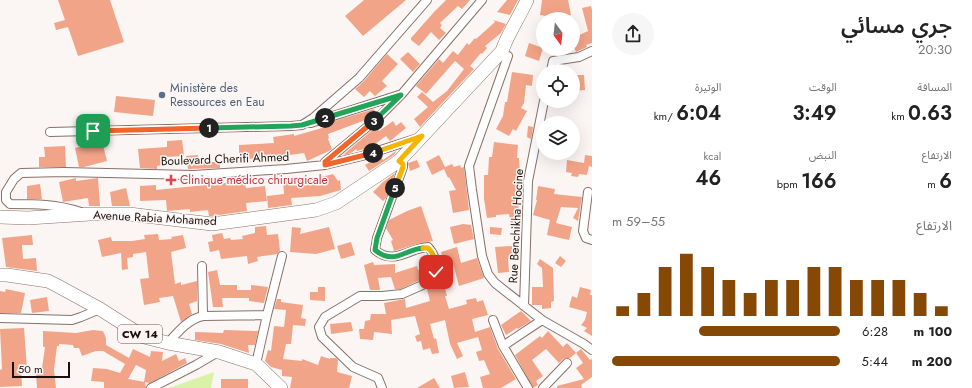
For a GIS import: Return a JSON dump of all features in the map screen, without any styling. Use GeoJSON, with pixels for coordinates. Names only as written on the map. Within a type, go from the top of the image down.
{"type":"FeatureCollection","features":[{"type":"Feature","properties":{"kind":"main road","name":"Avenue Rabia Mohamed"},"geometry":{"type":"LineString","coordinates":[[0,217],[28,218],[90,214],[129,214],[212,224],[316,210],[336,203],[399,161],[502,51],[506,37],[520,15],[526,0]]}},
{"type":"Feature","properties":{"kind":"main road","name":"CW 14"},"geometry":{"type":"LineString","coordinates":[[0,275],[48,281],[100,309],[139,334],[156,341],[219,352],[256,364],[281,388]]}},
{"type":"Feature","properties":{"kind":"street"},"geometry":{"type":"LineString","coordinates":[[302,125],[314,118],[359,78],[427,0]]}},
{"type":"Feature","properties":{"kind":"street"},"geometry":{"type":"LineString","coordinates":[[325,165],[325,162],[378,118],[401,95],[479,1]]}},
{"type":"Feature","properties":{"kind":"street"},"geometry":{"type":"LineString","coordinates":[[552,64],[553,61],[579,57],[592,51]]}},
{"type":"Feature","properties":{"kind":"street"},"geometry":{"type":"LineString","coordinates":[[508,56],[469,166],[482,256],[488,274],[495,283],[542,320],[592,350]]}},
{"type":"Feature","properties":{"kind":"street"},"geometry":{"type":"LineString","coordinates":[[50,132],[284,127],[302,125],[401,95]]}},
{"type":"Feature","properties":{"kind":"street","name":"Rue Benchikha Hocine"},"geometry":{"type":"LineString","coordinates":[[524,306],[528,181],[543,108]]}},
{"type":"Feature","properties":{"kind":"street"},"geometry":{"type":"LineString","coordinates":[[325,165],[362,156],[422,136]]}},
{"type":"Feature","properties":{"kind":"street"},"geometry":{"type":"LineString","coordinates":[[382,388],[378,378],[353,366],[322,337],[319,326],[325,317],[360,296],[402,294],[427,284],[436,272],[436,261],[433,253],[428,248],[421,248],[401,256],[394,257],[380,255],[375,250],[377,238],[403,167],[403,164],[399,161]]}},
{"type":"Feature","properties":{"kind":"street","name":"Boulevard Cherifi Ahmed"},"geometry":{"type":"LineString","coordinates":[[90,214],[61,206],[10,204],[6,200],[6,195],[14,179],[21,173],[64,172],[193,175],[325,165]]}},
{"type":"Feature","properties":{"kind":"street"},"geometry":{"type":"LineString","coordinates":[[588,192],[583,231],[586,238],[592,240]]}},
{"type":"Feature","properties":{"kind":"street"},"geometry":{"type":"LineString","coordinates":[[256,364],[282,256]]}},
{"type":"Feature","properties":{"kind":"street"},"geometry":{"type":"LineString","coordinates":[[202,266],[202,316]]}},
{"type":"Feature","properties":{"kind":"street"},"geometry":{"type":"LineString","coordinates":[[0,318],[72,320],[100,309]]}},
{"type":"Feature","properties":{"kind":"street"},"geometry":{"type":"LineString","coordinates":[[168,343],[196,317],[267,315]]}},
{"type":"Feature","properties":{"kind":"street"},"geometry":{"type":"LineString","coordinates":[[493,320],[503,346],[528,388]]}},
{"type":"Feature","properties":{"kind":"street"},"geometry":{"type":"LineString","coordinates":[[503,346],[542,320]]}},
{"type":"Feature","properties":{"kind":"street"},"geometry":{"type":"LineString","coordinates":[[151,388],[219,352]]}},
{"type":"Feature","properties":{"kind":"street"},"geometry":{"type":"LineString","coordinates":[[543,388],[567,363]]}},
{"type":"Feature","properties":{"kind":"green space"},"geometry":{"type":"Polygon","coordinates":[[[214,372],[211,388],[169,388],[214,372]]]}},
{"type":"Feature","properties":{"kind":"building"},"geometry":{"type":"Polygon","coordinates":[[[58,0],[110,0],[124,42],[78,56],[68,27],[56,30],[54,23],[65,20],[58,0]]]}},
{"type":"Feature","properties":{"kind":"building"},"geometry":{"type":"Polygon","coordinates":[[[364,0],[406,0],[363,36],[345,16],[364,0]]]}},
{"type":"Feature","properties":{"kind":"building"},"geometry":{"type":"Polygon","coordinates":[[[446,0],[470,0],[462,9],[458,6],[440,23],[442,25],[440,28],[446,33],[439,40],[431,32],[419,46],[411,40],[411,38],[446,0]]]}},
{"type":"Feature","properties":{"kind":"building"},"geometry":{"type":"Polygon","coordinates":[[[507,0],[518,0],[510,15],[497,12],[507,0]]]}},
{"type":"Feature","properties":{"kind":"building"},"geometry":{"type":"Polygon","coordinates":[[[542,0],[568,0],[570,12],[540,12],[542,0]]]}},
{"type":"Feature","properties":{"kind":"building"},"geometry":{"type":"Polygon","coordinates":[[[591,6],[592,43],[586,45],[587,47],[580,50],[580,35],[588,31],[582,8],[591,6]]]}},
{"type":"Feature","properties":{"kind":"building"},"geometry":{"type":"Polygon","coordinates":[[[493,20],[506,24],[501,33],[485,46],[487,48],[470,66],[474,69],[420,127],[414,119],[428,107],[417,97],[422,92],[433,102],[447,91],[464,69],[455,61],[426,94],[416,86],[439,59],[443,63],[453,51],[458,55],[467,43],[469,45],[475,38],[476,39],[495,22],[493,20]]]}},
{"type":"Feature","properties":{"kind":"building"},"geometry":{"type":"Polygon","coordinates":[[[529,43],[536,46],[536,56],[541,56],[539,61],[525,56],[529,43]]]}},
{"type":"Feature","properties":{"kind":"building"},"geometry":{"type":"Polygon","coordinates":[[[408,52],[420,64],[413,72],[400,59],[408,52]]]}},
{"type":"Feature","properties":{"kind":"building"},"geometry":{"type":"Polygon","coordinates":[[[387,54],[398,64],[382,81],[387,86],[375,96],[370,91],[364,97],[355,89],[387,54]]]}},
{"type":"Feature","properties":{"kind":"building"},"geometry":{"type":"Polygon","coordinates":[[[512,72],[533,75],[532,86],[526,85],[524,103],[521,108],[527,111],[516,131],[513,129],[509,136],[496,129],[503,116],[505,102],[507,102],[512,72]]]}},
{"type":"Feature","properties":{"kind":"building"},"geometry":{"type":"Polygon","coordinates":[[[580,75],[584,75],[585,90],[580,90],[580,75]]]}},
{"type":"Feature","properties":{"kind":"building"},"geometry":{"type":"Polygon","coordinates":[[[116,96],[155,100],[153,116],[114,112],[116,96]]]}},
{"type":"Feature","properties":{"kind":"building"},"geometry":{"type":"Polygon","coordinates":[[[374,109],[376,113],[368,119],[328,134],[328,139],[332,149],[307,161],[304,153],[269,158],[239,159],[239,145],[274,143],[273,137],[294,134],[294,136],[329,126],[328,123],[374,109]]]}},
{"type":"Feature","properties":{"kind":"building"},"geometry":{"type":"Polygon","coordinates":[[[393,121],[396,126],[401,122],[406,128],[390,141],[386,136],[371,147],[357,151],[356,149],[351,153],[344,154],[376,127],[379,131],[393,121]]]}},
{"type":"Feature","properties":{"kind":"building"},"geometry":{"type":"Polygon","coordinates":[[[528,126],[533,127],[531,139],[527,137],[528,126]]]}},
{"type":"Feature","properties":{"kind":"building"},"geometry":{"type":"Polygon","coordinates":[[[182,140],[184,156],[164,157],[162,159],[162,165],[157,166],[157,169],[140,168],[138,149],[167,147],[167,141],[182,140]]]}},
{"type":"Feature","properties":{"kind":"building"},"geometry":{"type":"Polygon","coordinates":[[[102,141],[107,161],[79,167],[75,148],[102,141]]]}},
{"type":"Feature","properties":{"kind":"building"},"geometry":{"type":"Polygon","coordinates":[[[494,142],[518,145],[517,158],[519,158],[520,175],[522,175],[522,200],[518,200],[519,216],[521,216],[521,228],[512,229],[509,214],[496,215],[496,217],[487,218],[484,199],[484,175],[488,175],[489,157],[492,157],[494,142]]]}},
{"type":"Feature","properties":{"kind":"building"},"geometry":{"type":"Polygon","coordinates":[[[65,146],[66,167],[39,167],[39,157],[45,157],[44,147],[65,146]]]}},
{"type":"Feature","properties":{"kind":"building"},"geometry":{"type":"Polygon","coordinates":[[[396,151],[394,155],[369,171],[365,165],[380,156],[383,160],[396,151]]]}},
{"type":"Feature","properties":{"kind":"building"},"geometry":{"type":"Polygon","coordinates":[[[198,155],[199,162],[220,162],[220,168],[188,169],[186,156],[198,155]]]}},
{"type":"Feature","properties":{"kind":"building"},"geometry":{"type":"Polygon","coordinates":[[[439,155],[445,167],[452,164],[454,167],[460,165],[461,168],[464,167],[469,210],[453,213],[449,191],[456,190],[449,177],[448,178],[444,169],[432,175],[426,162],[439,155]]]}},
{"type":"Feature","properties":{"kind":"building"},"geometry":{"type":"Polygon","coordinates":[[[585,155],[592,156],[592,167],[589,166],[587,175],[579,174],[578,177],[571,176],[572,173],[566,172],[567,160],[584,163],[585,155]]]}},
{"type":"Feature","properties":{"kind":"building"},"geometry":{"type":"Polygon","coordinates":[[[417,160],[420,167],[410,171],[408,163],[417,160]]]}},
{"type":"Feature","properties":{"kind":"building"},"geometry":{"type":"Polygon","coordinates":[[[395,173],[386,198],[383,201],[373,192],[395,173]]]}},
{"type":"Feature","properties":{"kind":"building"},"geometry":{"type":"Polygon","coordinates":[[[333,174],[338,181],[340,180],[341,190],[320,196],[291,198],[292,205],[268,208],[267,196],[284,194],[283,181],[310,180],[333,174]]]}},
{"type":"Feature","properties":{"kind":"building"},"geometry":{"type":"Polygon","coordinates":[[[76,178],[76,181],[98,178],[100,206],[89,206],[88,198],[63,202],[59,182],[76,178]]]}},
{"type":"Feature","properties":{"kind":"building"},"geometry":{"type":"Polygon","coordinates":[[[245,181],[246,188],[265,186],[267,201],[246,203],[247,211],[209,216],[208,210],[190,212],[190,209],[167,211],[166,200],[140,201],[140,186],[156,185],[156,190],[245,181]]]}},
{"type":"Feature","properties":{"kind":"building"},"geometry":{"type":"Polygon","coordinates":[[[40,184],[42,199],[27,199],[27,186],[40,184]]]}},
{"type":"Feature","properties":{"kind":"building"},"geometry":{"type":"Polygon","coordinates":[[[538,186],[555,189],[554,194],[582,197],[578,221],[573,218],[578,208],[561,207],[556,223],[572,227],[569,240],[547,235],[550,220],[533,215],[537,200],[538,186]]]}},
{"type":"Feature","properties":{"kind":"building"},"geometry":{"type":"Polygon","coordinates":[[[126,188],[130,206],[112,206],[110,192],[126,188]]]}},
{"type":"Feature","properties":{"kind":"building"},"geometry":{"type":"Polygon","coordinates":[[[421,206],[433,241],[420,243],[394,251],[391,241],[393,240],[386,228],[389,220],[421,206]]]}},
{"type":"Feature","properties":{"kind":"building"},"geometry":{"type":"Polygon","coordinates":[[[463,224],[471,225],[474,239],[454,244],[450,227],[463,224]]]}},
{"type":"Feature","properties":{"kind":"building"},"geometry":{"type":"Polygon","coordinates":[[[266,226],[267,235],[278,234],[280,251],[277,254],[257,257],[258,261],[248,264],[247,256],[221,259],[219,250],[210,252],[208,242],[213,241],[212,235],[222,233],[224,239],[243,239],[242,236],[255,233],[255,227],[266,226]]]}},
{"type":"Feature","properties":{"kind":"building"},"geometry":{"type":"Polygon","coordinates":[[[292,227],[301,228],[300,234],[329,227],[335,249],[316,254],[290,252],[292,227]]]}},
{"type":"Feature","properties":{"kind":"building"},"geometry":{"type":"Polygon","coordinates":[[[490,227],[502,228],[501,235],[490,234],[490,227]]]}},
{"type":"Feature","properties":{"kind":"building"},"geometry":{"type":"Polygon","coordinates":[[[158,234],[159,240],[172,239],[171,237],[183,235],[186,248],[171,252],[175,284],[181,282],[181,285],[197,281],[197,301],[189,304],[192,314],[181,322],[173,296],[159,298],[160,302],[144,305],[140,279],[149,278],[146,252],[133,254],[133,257],[127,258],[128,269],[122,270],[121,253],[102,257],[98,240],[111,237],[112,241],[132,241],[145,239],[144,235],[158,234]]]}},
{"type":"Feature","properties":{"kind":"building"},"geometry":{"type":"Polygon","coordinates":[[[32,235],[33,245],[22,245],[23,259],[36,258],[37,271],[6,267],[2,238],[32,235]]]}},
{"type":"Feature","properties":{"kind":"building"},"geometry":{"type":"Polygon","coordinates":[[[351,242],[355,255],[341,259],[337,246],[351,242]]]}},
{"type":"Feature","properties":{"kind":"building"},"geometry":{"type":"Polygon","coordinates":[[[512,246],[513,258],[508,259],[509,272],[498,273],[495,247],[512,246]]]}},
{"type":"Feature","properties":{"kind":"building"},"geometry":{"type":"Polygon","coordinates":[[[457,247],[461,263],[477,258],[484,278],[459,286],[453,263],[445,266],[441,252],[457,247]]]}},
{"type":"Feature","properties":{"kind":"building"},"geometry":{"type":"Polygon","coordinates":[[[560,256],[566,261],[561,267],[555,263],[560,256]]]}},
{"type":"Feature","properties":{"kind":"building"},"geometry":{"type":"Polygon","coordinates":[[[540,259],[553,268],[554,301],[551,302],[551,308],[542,309],[542,305],[532,305],[532,287],[543,287],[542,268],[537,264],[540,259]]]}},
{"type":"Feature","properties":{"kind":"building"},"geometry":{"type":"Polygon","coordinates":[[[373,262],[374,265],[395,264],[395,273],[417,266],[418,270],[423,269],[425,277],[401,289],[395,289],[391,277],[378,278],[380,290],[370,290],[364,265],[373,262]]]}},
{"type":"Feature","properties":{"kind":"building"},"geometry":{"type":"Polygon","coordinates":[[[217,270],[220,285],[237,285],[237,290],[251,290],[251,285],[268,287],[264,303],[249,301],[249,298],[222,298],[223,307],[213,307],[208,272],[217,270]]]}},
{"type":"Feature","properties":{"kind":"building"},"geometry":{"type":"Polygon","coordinates":[[[444,284],[447,296],[445,296],[449,309],[467,304],[466,300],[476,298],[477,302],[483,300],[488,315],[472,319],[475,332],[490,327],[498,349],[516,379],[501,388],[483,388],[480,377],[490,374],[484,360],[479,361],[476,352],[482,350],[478,337],[457,343],[463,356],[457,359],[450,344],[445,320],[430,324],[434,339],[436,338],[439,353],[432,354],[430,348],[423,350],[421,341],[417,342],[415,336],[420,334],[415,316],[391,320],[392,334],[374,332],[373,340],[360,339],[359,329],[364,329],[365,321],[370,320],[371,314],[386,314],[384,303],[405,299],[406,308],[430,301],[427,289],[444,284]]]}},
{"type":"Feature","properties":{"kind":"building"},"geometry":{"type":"Polygon","coordinates":[[[318,287],[325,287],[325,301],[310,300],[310,292],[318,292],[318,287]]]}},
{"type":"Feature","properties":{"kind":"building"},"geometry":{"type":"Polygon","coordinates":[[[580,287],[591,290],[592,336],[584,331],[587,328],[581,325],[585,320],[587,312],[569,307],[572,296],[577,298],[580,287]]]}},
{"type":"Feature","properties":{"kind":"building"},"geometry":{"type":"Polygon","coordinates":[[[6,289],[25,293],[21,313],[0,313],[0,291],[5,292],[6,289]]]}},
{"type":"Feature","properties":{"kind":"building"},"geometry":{"type":"Polygon","coordinates":[[[47,297],[49,311],[32,313],[30,300],[47,297]]]}},
{"type":"Feature","properties":{"kind":"building"},"geometry":{"type":"Polygon","coordinates":[[[277,299],[281,299],[281,302],[303,305],[301,318],[306,319],[305,326],[293,325],[291,344],[286,344],[283,359],[302,361],[302,359],[318,365],[321,356],[330,359],[336,358],[338,360],[337,372],[352,376],[349,388],[290,388],[292,377],[282,376],[282,370],[271,367],[265,361],[268,350],[271,351],[274,326],[284,327],[286,310],[274,309],[277,299]]]}},
{"type":"Feature","properties":{"kind":"building"},"geometry":{"type":"Polygon","coordinates":[[[521,311],[531,321],[506,335],[501,325],[521,311]]]}},
{"type":"Feature","properties":{"kind":"building"},"geometry":{"type":"Polygon","coordinates":[[[351,322],[353,331],[331,334],[330,324],[351,322]]]}},
{"type":"Feature","properties":{"kind":"building"},"geometry":{"type":"Polygon","coordinates":[[[24,328],[27,368],[21,368],[22,386],[0,387],[0,370],[2,369],[0,329],[24,328]]]}},
{"type":"Feature","properties":{"kind":"building"},"geometry":{"type":"Polygon","coordinates":[[[93,330],[103,331],[106,338],[106,345],[129,358],[133,349],[150,357],[151,351],[163,352],[162,361],[176,354],[179,361],[185,358],[187,363],[150,383],[145,382],[146,388],[104,388],[104,382],[91,381],[93,368],[107,369],[120,373],[125,364],[103,351],[96,351],[82,356],[79,348],[74,348],[73,345],[59,344],[59,346],[57,346],[54,370],[56,388],[37,388],[36,373],[41,372],[40,368],[42,368],[45,347],[43,347],[43,331],[76,333],[93,330]],[[136,365],[128,379],[144,382],[146,370],[136,365]]]}},
{"type":"Feature","properties":{"kind":"building"},"geometry":{"type":"Polygon","coordinates":[[[224,330],[258,331],[255,345],[248,345],[249,353],[221,344],[195,340],[195,332],[223,333],[224,330]]]}},
{"type":"Feature","properties":{"kind":"building"},"geometry":{"type":"Polygon","coordinates":[[[548,331],[563,347],[567,343],[576,353],[570,358],[563,359],[559,363],[546,349],[532,360],[543,376],[536,381],[538,385],[533,388],[515,355],[540,336],[542,338],[548,331]]]}},
{"type":"Feature","properties":{"kind":"building"},"geometry":{"type":"Polygon","coordinates":[[[581,349],[590,360],[592,359],[592,377],[581,385],[582,388],[557,388],[557,386],[584,379],[576,368],[583,363],[576,353],[581,349]]]}},
{"type":"Feature","properties":{"kind":"building"},"geometry":{"type":"Polygon","coordinates":[[[465,372],[469,387],[454,388],[451,376],[465,372]]]}},
{"type":"Feature","properties":{"kind":"building"},"geometry":{"type":"Polygon","coordinates":[[[434,378],[440,388],[417,388],[434,378]]]}},
{"type":"Feature","properties":{"kind":"building"},"geometry":{"type":"Polygon","coordinates":[[[221,379],[248,379],[248,388],[221,388],[221,379]]]}},
{"type":"Feature","properties":{"kind":"place","name":"Ministère des Ressources en Eau"},"geometry":{"type":"Point","coordinates":[162,95]}},
{"type":"Feature","properties":{"kind":"place","name":"Clinique médico chirurgicale"},"geometry":{"type":"Point","coordinates":[171,180]}},
{"type":"Feature","properties":{"kind":"route"},"geometry":{"type":"LineString","coordinates":[[93,131],[302,125],[401,95],[378,118],[325,162],[325,165],[362,156],[422,136],[399,161],[403,164],[403,167],[377,238],[375,250],[380,255],[394,257],[401,256],[421,248],[428,248],[433,253],[436,261],[436,272]]}}]}
